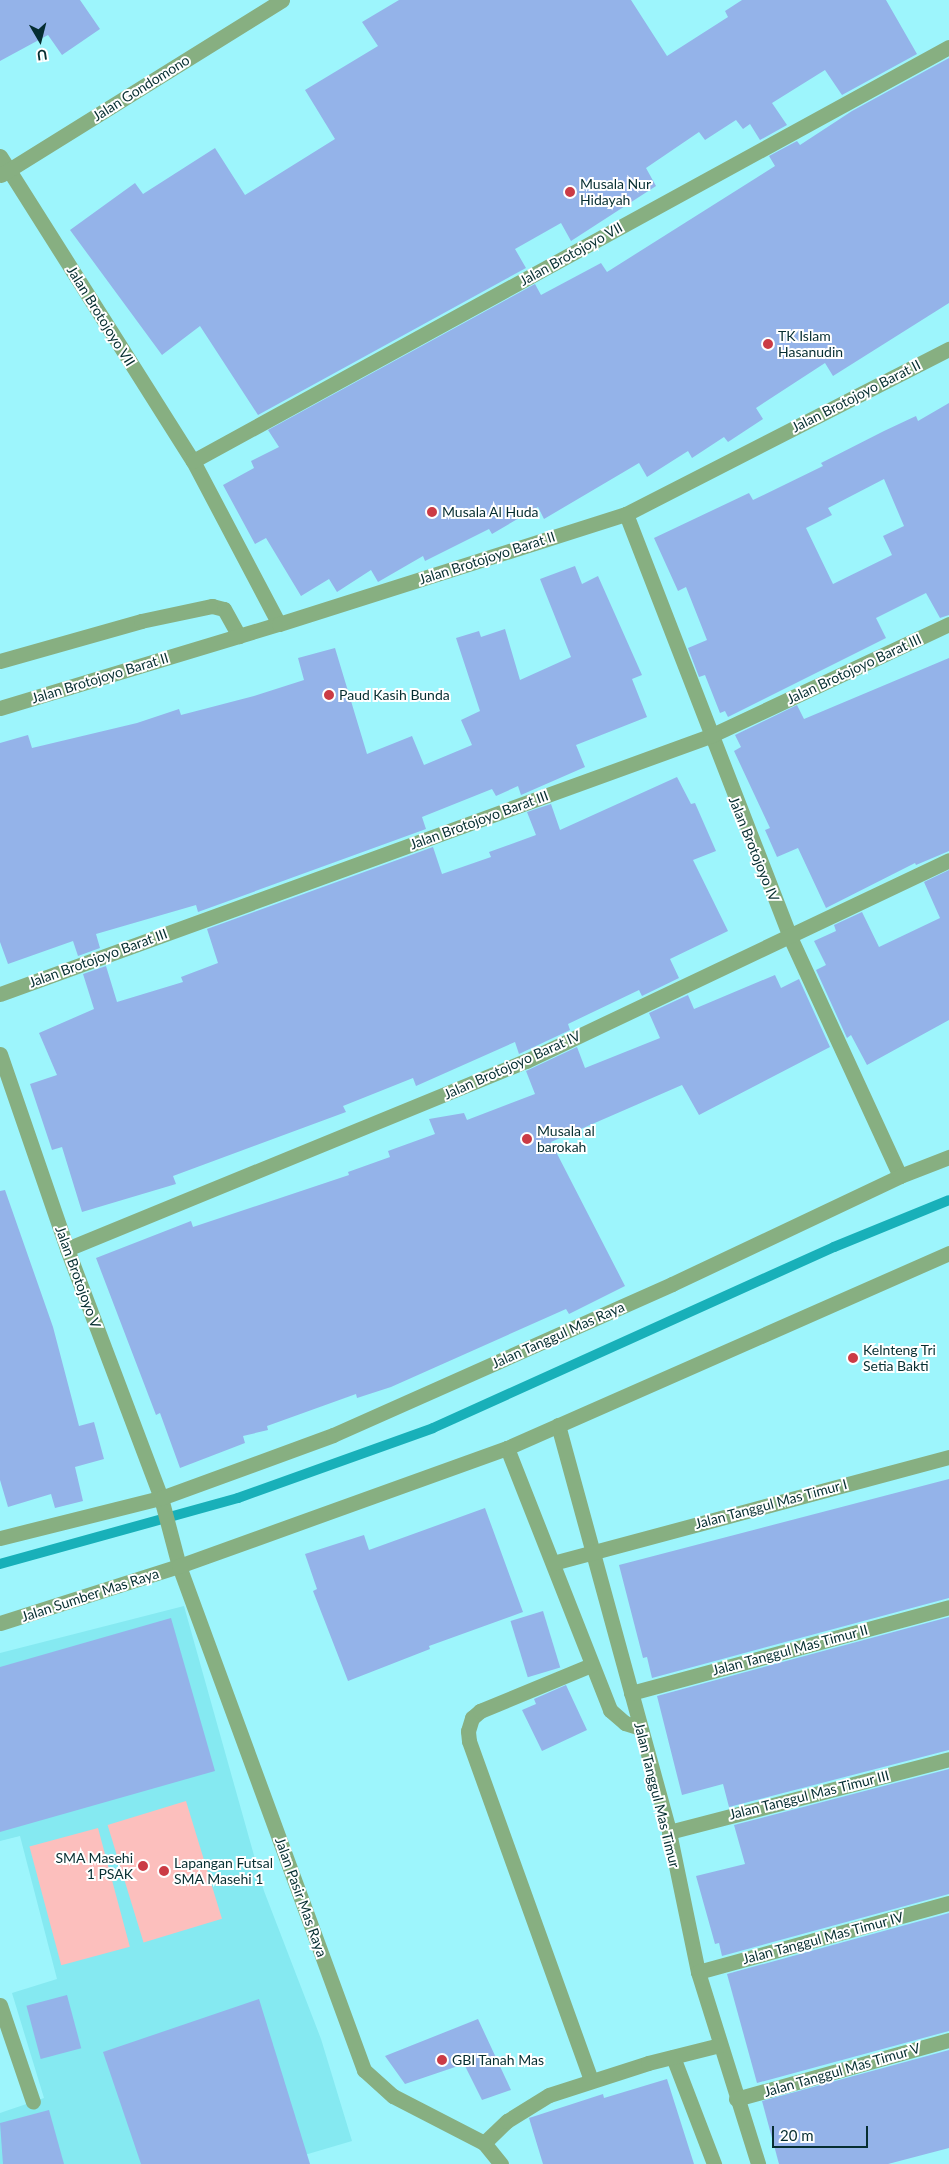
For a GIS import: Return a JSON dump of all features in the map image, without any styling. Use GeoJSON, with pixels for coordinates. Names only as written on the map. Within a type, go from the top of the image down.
{"type":"FeatureCollection","features":[{"type":"Feature","properties":{"kind":"street","name":"Jalan Gondomono"},"geometry":{"type":"LineString","coordinates":[[4,174],[282,0]]}},
{"type":"Feature","properties":{"kind":"street","name":"Jalan Brotojoyo VII"},"geometry":{"type":"LineString","coordinates":[[193,461],[949,47]]}},
{"type":"Feature","properties":{"kind":"street","name":"Jalan Brotojoyo VII"},"geometry":{"type":"LineString","coordinates":[[0,156],[4,174],[193,461],[279,624]]}},
{"type":"Feature","properties":{"kind":"street","name":"Jalan Brotojoyo Barat II"},"geometry":{"type":"LineString","coordinates":[[0,708],[279,624],[626,514],[949,349]]}},
{"type":"Feature","properties":{"kind":"street","name":"Jalan Brotojoyo IV"},"geometry":{"type":"LineString","coordinates":[[626,514],[710,736],[790,937],[900,1176]]}},
{"type":"Feature","properties":{"kind":"street"},"geometry":{"type":"LineString","coordinates":[[0,661],[141,621],[212,606],[224,609],[239,636]]}},
{"type":"Feature","properties":{"kind":"street","name":"Jalan Brotojoyo Barat III"},"geometry":{"type":"LineString","coordinates":[[0,994],[710,736],[949,624]]}},
{"type":"Feature","properties":{"kind":"street","name":"Jalan Brotojoyo Barat IV"},"geometry":{"type":"LineString","coordinates":[[67,1249],[526,1061],[949,860]]}},
{"type":"Feature","properties":{"kind":"street","name":"Jalan Brotojoyo V"},"geometry":{"type":"LineString","coordinates":[[0,1054],[67,1249],[162,1501],[175,1547]]}},
{"type":"Feature","properties":{"kind":"street","name":"Jalan Tanggul Mas Raya"},"geometry":{"type":"LineString","coordinates":[[162,1501],[334,1435],[672,1284],[900,1176],[949,1157]]}},
{"type":"Feature","properties":{"kind":"street"},"geometry":{"type":"LineString","coordinates":[[179,1566],[507,1448],[949,1253]]}},
{"type":"Feature","properties":{"kind":"street","name":"Jalan Tanggul Mas Timur"},"geometry":{"type":"LineString","coordinates":[[558,1425],[669,1832],[698,1972],[736,2099],[758,2164]]}},
{"type":"Feature","properties":{"kind":"street"},"geometry":{"type":"LineString","coordinates":[[507,1448],[610,1710],[625,1722],[640,1728]]}},
{"type":"Feature","properties":{"kind":"street","name":"Jalan Tanggul Mas Timur I"},"geometry":{"type":"LineString","coordinates":[[553,1564],[949,1457]]}},
{"type":"Feature","properties":{"kind":"street"},"geometry":{"type":"LineString","coordinates":[[0,1538],[162,1501]]}},
{"type":"Feature","properties":{"kind":"street","name":"Jalan Pasir Mas Raya"},"geometry":{"type":"LineString","coordinates":[[175,1547],[179,1566],[364,2070],[393,2096],[484,2143],[501,2164]]}},
{"type":"Feature","properties":{"kind":"street","name":"Jalan Sumber Mas Raya"},"geometry":{"type":"LineString","coordinates":[[0,1623],[179,1566]]}},
{"type":"Feature","properties":{"kind":"street","name":"Jalan Tanggul Mas Timur II"},"geometry":{"type":"LineString","coordinates":[[631,1693],[949,1607]]}},
{"type":"Feature","properties":{"kind":"street"},"geometry":{"type":"LineString","coordinates":[[590,2080],[468,1741],[468,1731],[472,1718],[480,1711],[591,1665]]}},
{"type":"Feature","properties":{"kind":"street","name":"Jalan Tanggul Mas Timur III"},"geometry":{"type":"LineString","coordinates":[[669,1832],[949,1759]]}},
{"type":"Feature","properties":{"kind":"street","name":"Jalan Tanggul Mas Timur IV"},"geometry":{"type":"LineString","coordinates":[[698,1972],[949,1903]]}},
{"type":"Feature","properties":{"kind":"street"},"geometry":{"type":"LineString","coordinates":[[0,2005],[33,2102]]}},
{"type":"Feature","properties":{"kind":"street","name":"Jalan Tanggul Mas Timur V"},"geometry":{"type":"LineString","coordinates":[[736,2099],[949,2040]]}},
{"type":"Feature","properties":{"kind":"street"},"geometry":{"type":"LineString","coordinates":[[484,2143],[519,2112],[549,2095],[590,2080],[720,2045]]}},
{"type":"Feature","properties":{"kind":"street"},"geometry":{"type":"LineString","coordinates":[[673,2057],[714,2164]]}},
{"type":"Feature","properties":{"kind":"shaded area","name":"SMA Masehi 1 PSAK"},"geometry":{"type":"Polygon","coordinates":[[[184,1606],[264,1891],[321,2039],[352,2141],[274,2164],[0,2164],[0,2113],[44,2098],[12,1993],[57,1979],[20,1836],[0,1841],[0,1653],[184,1606]]]}},
{"type":"Feature","properties":{"kind":"shaded area","name":"Lapangan Futsal SMA Masehi 1"},"geometry":{"type":"Polygon","coordinates":[[[186,1801],[222,1919],[144,1943],[108,1825],[186,1801]]]}},
{"type":"Feature","properties":{"kind":"shaded area"},"geometry":{"type":"Polygon","coordinates":[[[98,1828],[130,1947],[61,1965],[29,1846],[98,1828]]]}},
{"type":"Feature","properties":{"kind":"building"},"geometry":{"type":"Polygon","coordinates":[[[0,0],[80,0],[100,29],[62,55],[48,35],[0,61],[0,0]]]}},
{"type":"Feature","properties":{"kind":"building"},"geometry":{"type":"Polygon","coordinates":[[[399,0],[631,0],[667,56],[728,17],[725,11],[742,0],[886,0],[917,54],[842,95],[825,70],[772,103],[787,125],[760,140],[750,124],[743,129],[736,120],[705,140],[699,132],[646,168],[656,186],[571,241],[561,223],[515,249],[526,268],[258,415],[200,326],[162,355],[70,230],[135,183],[143,194],[215,148],[245,195],[335,139],[305,90],[378,46],[362,22],[399,0]]]}},
{"type":"Feature","properties":{"kind":"building"},"geometry":{"type":"Polygon","coordinates":[[[949,58],[949,303],[833,376],[825,363],[756,408],[763,419],[728,442],[724,437],[692,458],[688,451],[647,477],[639,463],[544,519],[538,507],[492,534],[489,529],[425,561],[423,556],[378,582],[371,570],[337,592],[329,579],[301,596],[266,538],[255,544],[223,485],[254,468],[251,461],[279,447],[268,430],[535,284],[541,295],[601,263],[607,272],[775,166],[769,156],[797,141],[800,145],[852,111],[949,58]]]}},
{"type":"Feature","properties":{"kind":"building"},"geometry":{"type":"Polygon","coordinates":[[[949,403],[949,615],[940,618],[926,593],[876,618],[886,638],[728,717],[725,711],[720,713],[705,675],[699,677],[688,648],[707,640],[686,587],[678,591],[654,538],[749,493],[753,500],[823,466],[821,463],[916,416],[918,421],[949,403]],[[884,479],[828,508],[832,515],[806,528],[833,584],[892,555],[883,536],[904,526],[884,479]]]}},
{"type":"Feature","properties":{"kind":"building"},"geometry":{"type":"Polygon","coordinates":[[[575,566],[582,584],[598,576],[642,675],[632,679],[647,717],[576,745],[585,767],[521,795],[518,786],[496,796],[492,789],[422,817],[426,829],[198,912],[196,905],[96,934],[100,948],[78,956],[73,941],[8,964],[0,942],[0,743],[28,735],[32,748],[137,723],[179,709],[181,715],[254,696],[304,680],[298,658],[335,648],[367,754],[412,736],[424,765],[472,745],[461,720],[480,711],[456,638],[479,631],[481,637],[505,629],[520,680],[571,657],[540,579],[575,566]]]}},
{"type":"Feature","properties":{"kind":"building"},"geometry":{"type":"Polygon","coordinates":[[[949,658],[949,851],[916,865],[915,863],[826,908],[798,848],[777,857],[765,830],[770,828],[734,751],[741,747],[735,735],[797,705],[804,719],[949,658]]]}},
{"type":"Feature","properties":{"kind":"building"},"geometry":{"type":"Polygon","coordinates":[[[677,777],[691,804],[695,803],[716,851],[693,860],[728,931],[670,959],[679,978],[642,996],[639,990],[568,1024],[570,1030],[519,1054],[515,1042],[416,1086],[413,1078],[343,1106],[346,1112],[173,1176],[176,1184],[82,1212],[62,1147],[52,1150],[30,1084],[57,1075],[39,1033],[94,1009],[83,974],[106,966],[117,1002],[183,982],[181,977],[218,963],[207,929],[433,847],[442,874],[491,857],[489,852],[536,835],[527,812],[551,804],[560,830],[677,777]]]}},
{"type":"Feature","properties":{"kind":"building"},"geometry":{"type":"Polygon","coordinates":[[[949,870],[949,1020],[867,1065],[851,1035],[847,1038],[816,970],[826,965],[814,941],[836,931],[834,925],[862,912],[879,947],[940,918],[924,882],[949,870]]]}},
{"type":"Feature","properties":{"kind":"building"},"geometry":{"type":"Polygon","coordinates":[[[775,975],[781,988],[799,979],[830,1047],[699,1115],[682,1085],[551,1142],[625,1286],[569,1314],[566,1309],[391,1387],[357,1398],[356,1394],[267,1426],[268,1430],[243,1436],[245,1443],[180,1468],[160,1413],[156,1415],[96,1258],[191,1221],[193,1227],[349,1175],[348,1172],[390,1157],[388,1151],[435,1134],[429,1119],[464,1113],[467,1120],[535,1094],[526,1071],[577,1047],[585,1068],[660,1038],[649,1013],[688,995],[694,1009],[775,975]]]}},
{"type":"Feature","properties":{"kind":"building"},"geometry":{"type":"Polygon","coordinates":[[[5,1190],[53,1327],[79,1426],[94,1422],[104,1459],[75,1467],[83,1501],[55,1508],[51,1494],[8,1507],[0,1480],[0,1191],[5,1190]]]}},
{"type":"Feature","properties":{"kind":"building"},"geometry":{"type":"Polygon","coordinates":[[[949,1479],[949,1598],[652,1678],[647,1657],[643,1658],[619,1565],[949,1479]]]}},
{"type":"Feature","properties":{"kind":"building"},"geometry":{"type":"Polygon","coordinates":[[[485,1508],[523,1612],[429,1646],[430,1649],[348,1681],[313,1591],[317,1589],[305,1554],[364,1535],[369,1550],[485,1508]]]}},
{"type":"Feature","properties":{"kind":"building"},"geometry":{"type":"Polygon","coordinates":[[[543,1611],[560,1667],[528,1677],[510,1621],[543,1611]]]}},
{"type":"Feature","properties":{"kind":"building"},"geometry":{"type":"Polygon","coordinates":[[[949,1617],[949,1750],[729,1807],[723,1784],[682,1795],[657,1696],[949,1617]]]}},
{"type":"Feature","properties":{"kind":"building"},"geometry":{"type":"Polygon","coordinates":[[[171,1618],[215,1771],[0,1832],[0,1667],[171,1618]]]}},
{"type":"Feature","properties":{"kind":"building"},"geometry":{"type":"Polygon","coordinates":[[[566,1685],[587,1730],[542,1751],[522,1710],[536,1704],[534,1699],[566,1685]]]}},
{"type":"Feature","properties":{"kind":"building"},"geometry":{"type":"Polygon","coordinates":[[[949,1769],[949,1894],[722,1956],[719,1943],[715,1944],[696,1876],[745,1864],[734,1825],[949,1769]]]}},
{"type":"Feature","properties":{"kind":"building"},"geometry":{"type":"Polygon","coordinates":[[[949,1913],[949,2031],[757,2083],[727,1974],[949,1913]]]}},
{"type":"Feature","properties":{"kind":"building"},"geometry":{"type":"Polygon","coordinates":[[[67,1995],[81,2048],[41,2059],[26,2006],[67,1995]]]}},
{"type":"Feature","properties":{"kind":"building"},"geometry":{"type":"Polygon","coordinates":[[[259,1999],[310,2164],[141,2164],[103,2052],[259,1999]]]}},
{"type":"Feature","properties":{"kind":"building","name":"GBI Tanah Mas"},"geometry":{"type":"Polygon","coordinates":[[[478,2019],[511,2090],[482,2100],[464,2064],[405,2084],[385,2056],[478,2019]]]}},
{"type":"Feature","properties":{"kind":"building"},"geometry":{"type":"Polygon","coordinates":[[[949,2050],[949,2148],[888,2164],[779,2164],[762,2101],[949,2050]]]}},
{"type":"Feature","properties":{"kind":"building"},"geometry":{"type":"Polygon","coordinates":[[[667,2079],[694,2164],[543,2164],[529,2118],[603,2094],[604,2098],[667,2079]]]}},
{"type":"Feature","properties":{"kind":"building"},"geometry":{"type":"Polygon","coordinates":[[[49,2110],[64,2164],[3,2164],[0,2123],[49,2110]]]}},
{"type":"Feature","properties":{"kind":"waterway"},"geometry":{"type":"LineString","coordinates":[[0,1564],[238,1498],[433,1428],[834,1247],[949,1200]]}},
{"type":"Feature","properties":{"kind":"place","name":"Musala Nur Hidayah"},"geometry":{"type":"Point","coordinates":[570,192]}},
{"type":"Feature","properties":{"kind":"place","name":"TK Islam Hasanudin"},"geometry":{"type":"Point","coordinates":[768,344]}},
{"type":"Feature","properties":{"kind":"place","name":"Musala Al Huda"},"geometry":{"type":"Point","coordinates":[432,512]}},
{"type":"Feature","properties":{"kind":"place","name":"Paud Kasih Bunda"},"geometry":{"type":"Point","coordinates":[329,695]}},
{"type":"Feature","properties":{"kind":"place","name":"Musala al barokah"},"geometry":{"type":"Point","coordinates":[527,1139]}},
{"type":"Feature","properties":{"kind":"place","name":"Kelnteng Tri Setia Bakti"},"geometry":{"type":"Point","coordinates":[853,1358]}},
{"type":"Feature","properties":{"kind":"place","name":"SMA Masehi 1 PSAK"},"geometry":{"type":"Point","coordinates":[143,1866]}},
{"type":"Feature","properties":{"kind":"place","name":"Lapangan Futsal SMA Masehi 1"},"geometry":{"type":"Point","coordinates":[164,1871]}},
{"type":"Feature","properties":{"kind":"place","name":"GBI Tanah Mas"},"geometry":{"type":"Point","coordinates":[442,2060]}}]}
